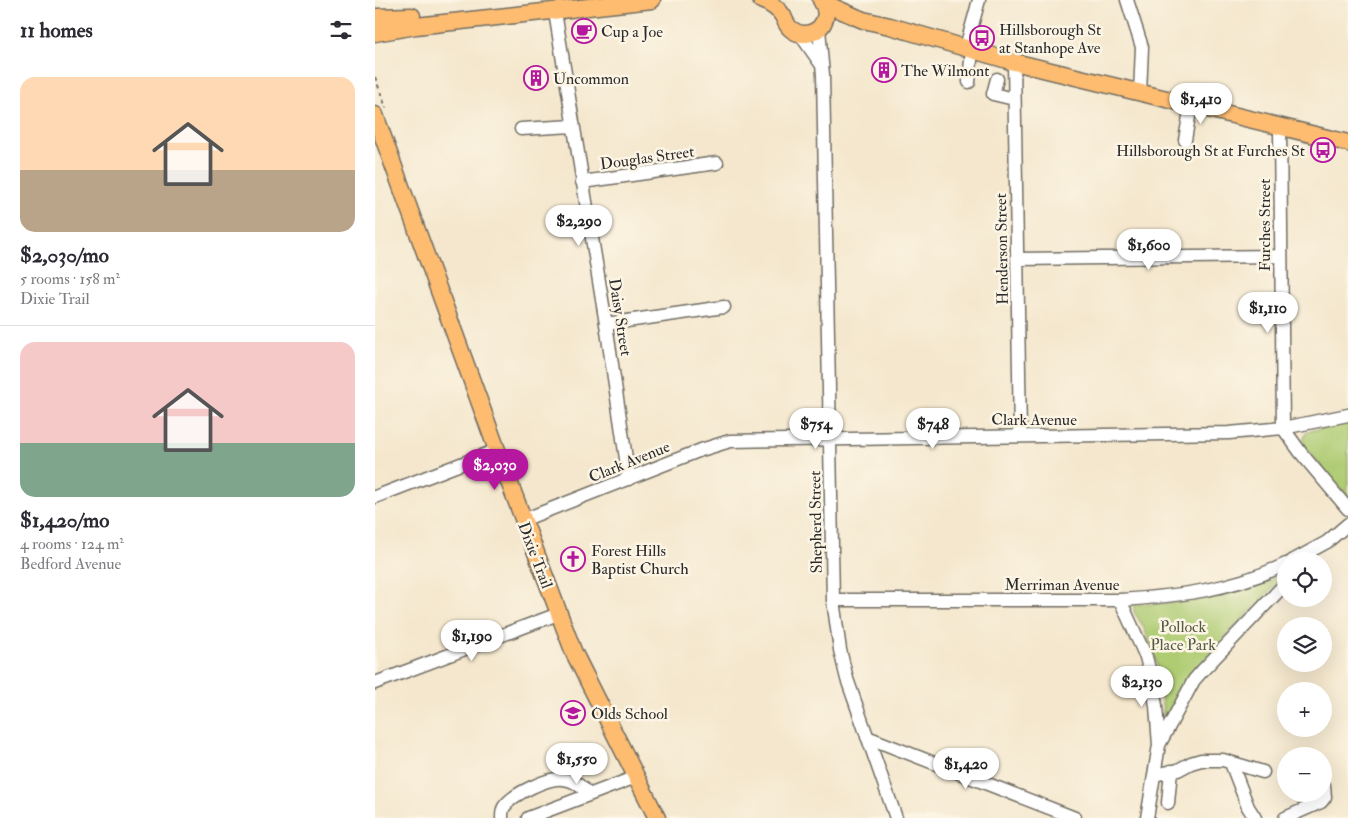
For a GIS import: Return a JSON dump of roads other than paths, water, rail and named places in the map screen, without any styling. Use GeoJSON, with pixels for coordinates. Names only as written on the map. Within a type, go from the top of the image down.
{"type":"FeatureCollection","features":[{"type":"Feature","properties":{"kind":"main road"},"geometry":{"type":"LineString","coordinates":[[375,17],[393,18],[445,14],[571,0]]}},
{"type":"Feature","properties":{"kind":"main road"},"geometry":{"type":"LineString","coordinates":[[375,32],[652,0]]}},
{"type":"Feature","properties":{"kind":"main road"},"geometry":{"type":"LineString","coordinates":[[761,0],[776,9],[790,28],[799,34],[810,34],[820,28],[863,20]]}},
{"type":"Feature","properties":{"kind":"main road"},"geometry":{"type":"LineString","coordinates":[[785,20],[784,7],[789,0]]}},
{"type":"Feature","properties":{"kind":"main road"},"geometry":{"type":"LineString","coordinates":[[821,0],[863,20],[1014,62],[1348,143]]}},
{"type":"Feature","properties":{"kind":"main road"},"geometry":{"type":"LineString","coordinates":[[820,28],[826,15],[826,10],[821,0]]}},
{"type":"Feature","properties":{"kind":"main road","name":"Dixie Trail"},"geometry":{"type":"LineString","coordinates":[[375,114],[558,614],[588,684],[657,818]]}},
{"type":"Feature","properties":{"kind":"street"},"geometry":{"type":"LineString","coordinates":[[969,82],[969,48],[979,0]]}},
{"type":"Feature","properties":{"kind":"street"},"geometry":{"type":"LineString","coordinates":[[1127,0],[1142,46],[1140,93]]}},
{"type":"Feature","properties":{"kind":"street","name":"Daisy Street"},"geometry":{"type":"LineString","coordinates":[[555,12],[606,324],[629,479]]}},
{"type":"Feature","properties":{"kind":"street","name":"Shepherd Street"},"geometry":{"type":"LineString","coordinates":[[820,28],[833,600],[843,660],[867,737],[896,818]]}},
{"type":"Feature","properties":{"kind":"street"},"geometry":{"type":"LineString","coordinates":[[799,34],[822,66]]}},
{"type":"Feature","properties":{"kind":"street","name":"Henderson Street"},"geometry":{"type":"LineString","coordinates":[[1014,62],[1020,435]]}},
{"type":"Feature","properties":{"kind":"street"},"geometry":{"type":"LineString","coordinates":[[997,79],[993,94],[1014,99]]}},
{"type":"Feature","properties":{"kind":"street"},"geometry":{"type":"LineString","coordinates":[[1185,140],[1191,105]]}},
{"type":"Feature","properties":{"kind":"street"},"geometry":{"type":"LineString","coordinates":[[521,129],[573,126]]}},
{"type":"Feature","properties":{"kind":"street","name":"Furches Street"},"geometry":{"type":"LineString","coordinates":[[1280,127],[1283,428]]}},
{"type":"Feature","properties":{"kind":"street","name":"Douglas Street"},"geometry":{"type":"LineString","coordinates":[[582,182],[717,163]]}},
{"type":"Feature","properties":{"kind":"street"},"geometry":{"type":"LineString","coordinates":[[1017,258],[1280,256]]}},
{"type":"Feature","properties":{"kind":"street"},"geometry":{"type":"LineString","coordinates":[[606,324],[724,306]]}},
{"type":"Feature","properties":{"kind":"street","name":"Clark Avenue"},"geometry":{"type":"LineString","coordinates":[[523,520],[730,440],[1020,435],[1181,435],[1283,428],[1348,415]]}},
{"type":"Feature","properties":{"kind":"street"},"geometry":{"type":"LineString","coordinates":[[1283,428],[1301,453],[1348,509]]}},
{"type":"Feature","properties":{"kind":"street"},"geometry":{"type":"LineString","coordinates":[[375,496],[497,450]]}},
{"type":"Feature","properties":{"kind":"street"},"geometry":{"type":"LineString","coordinates":[[1317,552],[1348,524]]}},
{"type":"Feature","properties":{"kind":"street"},"geometry":{"type":"LineString","coordinates":[[1309,552],[1327,542]]}},
{"type":"Feature","properties":{"kind":"street","name":"Merriman Avenue"},"geometry":{"type":"LineString","coordinates":[[833,600],[1120,600],[1199,593],[1240,582],[1277,568]]}},
{"type":"Feature","properties":{"kind":"street"},"geometry":{"type":"LineString","coordinates":[[1159,745],[1202,671],[1277,592]]}},
{"type":"Feature","properties":{"kind":"street"},"geometry":{"type":"LineString","coordinates":[[1120,600],[1142,646],[1149,668],[1156,706],[1159,745],[1147,818]]}},
{"type":"Feature","properties":{"kind":"street"},"geometry":{"type":"LineString","coordinates":[[375,683],[558,614]]}},
{"type":"Feature","properties":{"kind":"street"},"geometry":{"type":"LineString","coordinates":[[867,737],[1075,818]]}},
{"type":"Feature","properties":{"kind":"street"},"geometry":{"type":"LineString","coordinates":[[1154,775],[1201,760],[1223,760],[1263,772]]}},
{"type":"Feature","properties":{"kind":"street"},"geometry":{"type":"LineString","coordinates":[[1231,762],[1248,807],[1255,818]]}},
{"type":"Feature","properties":{"kind":"street"},"geometry":{"type":"LineString","coordinates":[[1168,803],[1171,771]]}},
{"type":"Feature","properties":{"kind":"street"},"geometry":{"type":"LineString","coordinates":[[528,818],[636,777]]}},
{"type":"Feature","properties":{"kind":"street"},"geometry":{"type":"LineString","coordinates":[[502,818],[503,808],[515,795],[552,780],[561,778],[570,780],[580,785],[589,795]]}},
{"type":"Feature","properties":{"kind":"street"},"geometry":{"type":"LineString","coordinates":[[1285,818],[1321,802]]}},
{"type":"Feature","properties":{"kind":"place","name":"Cup a Joe"},"geometry":{"type":"Point","coordinates":[584,31]}},
{"type":"Feature","properties":{"kind":"place","name":"Hillsborough St at Stanhope Ave"},"geometry":{"type":"Point","coordinates":[982,38]}},
{"type":"Feature","properties":{"kind":"place","name":"The Wilmont"},"geometry":{"type":"Point","coordinates":[884,70]}},
{"type":"Feature","properties":{"kind":"place","name":"Uncommon"},"geometry":{"type":"Point","coordinates":[536,78]}},
{"type":"Feature","properties":{"kind":"place","name":"Hillsborough St at Furches St"},"geometry":{"type":"Point","coordinates":[1323,150]}},
{"type":"Feature","properties":{"kind":"place","name":"Forest Hills Baptist Church"},"geometry":{"type":"Point","coordinates":[573,559]}},
{"type":"Feature","properties":{"kind":"place","name":"Olds School"},"geometry":{"type":"Point","coordinates":[573,713]}},
{"type":"Feature","properties":{"kind":"park label","name":"Pollock Place Park"},"geometry":{"type":"Point","coordinates":[1183,635]}}]}
